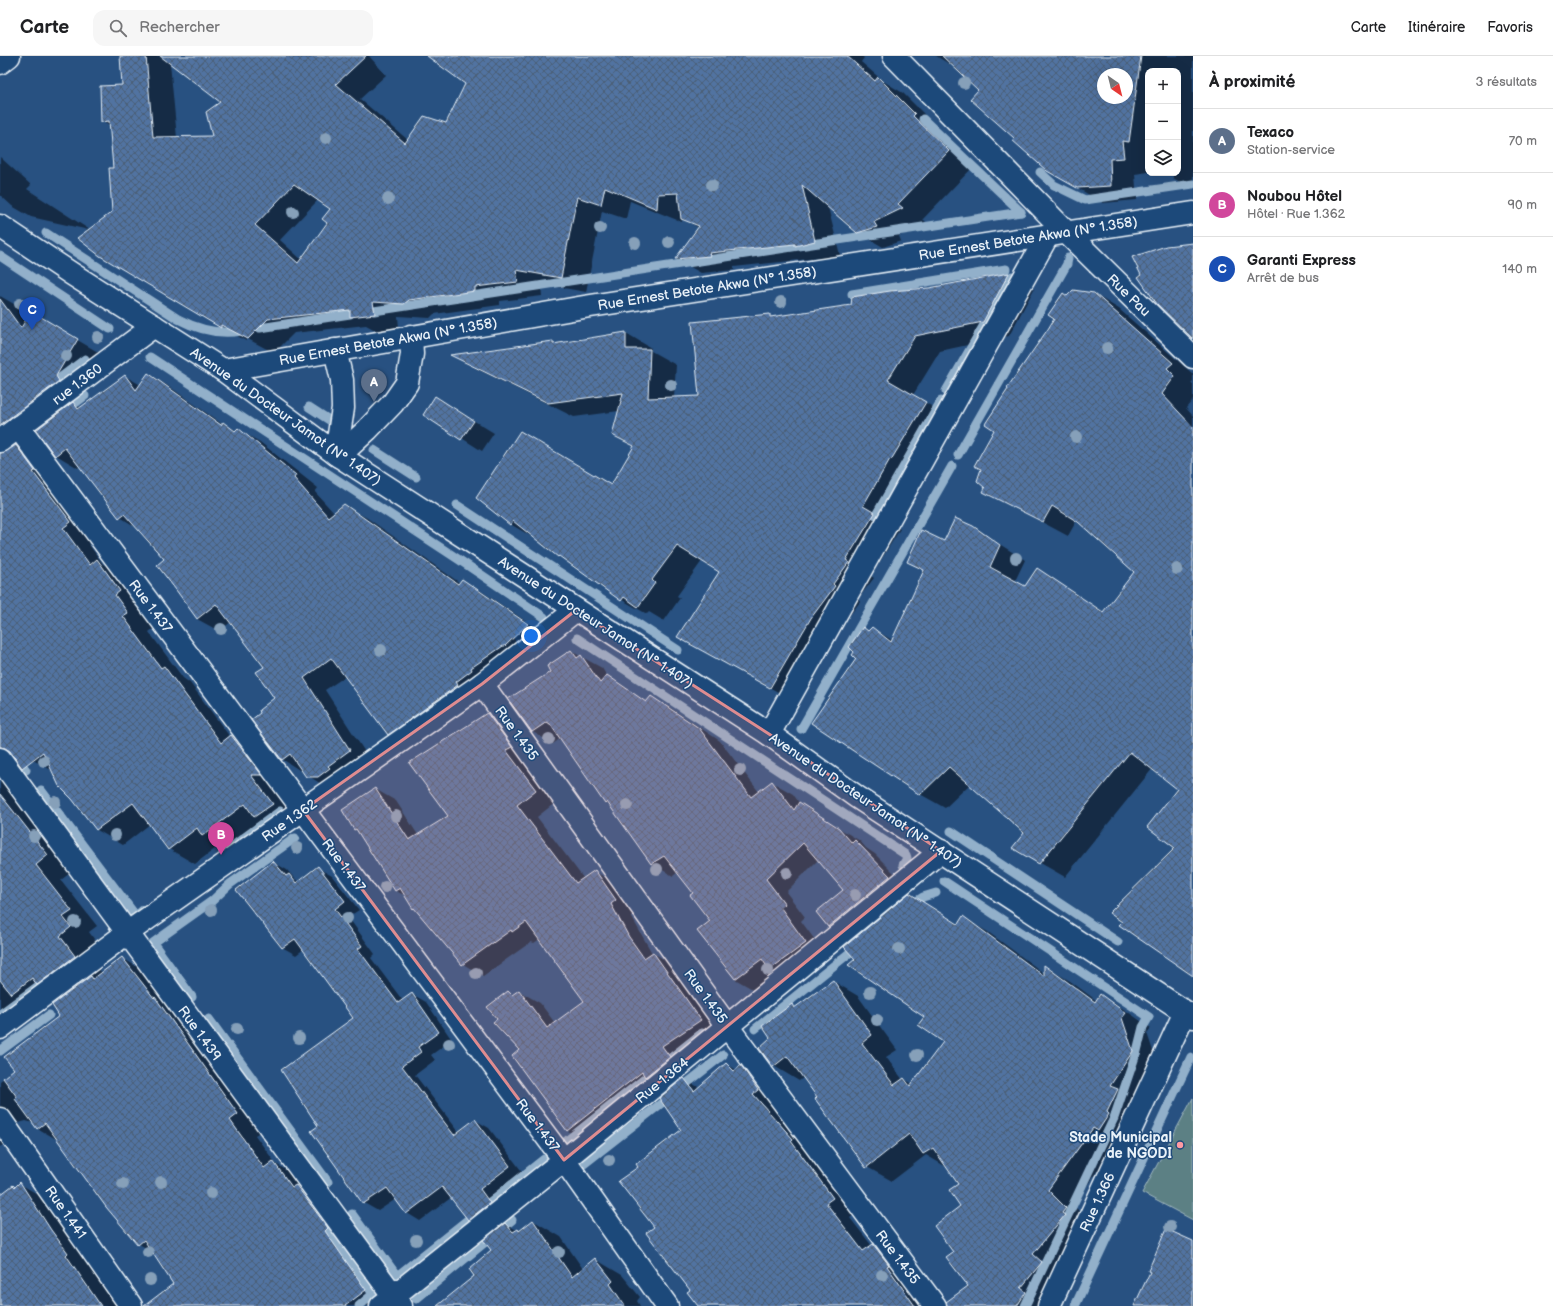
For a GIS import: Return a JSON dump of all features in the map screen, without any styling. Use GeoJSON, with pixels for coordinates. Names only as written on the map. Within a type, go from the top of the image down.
{"type":"FeatureCollection","features":[{"type":"Feature","properties":{"kind":"street"},"geometry":{"type":"LineString","coordinates":[[0,63],[9,56]]}},
{"type":"Feature","properties":{"kind":"street","name":"Rue Pau"},"geometry":{"type":"LineString","coordinates":[[894,56],[1057,234],[1193,357]]}},
{"type":"Feature","properties":{"kind":"street","name":"Rue Ernest Betote Akwa (N° 1.358)"},"geometry":{"type":"LineString","coordinates":[[223,370],[584,307],[1193,213]]}},
{"type":"Feature","properties":{"kind":"street","name":"Avenue du Docteur Jamot (N° 1.407)"},"geometry":{"type":"LineString","coordinates":[[0,226],[223,370],[338,455],[769,734],[857,797],[1189,1014]]}},
{"type":"Feature","properties":{"kind":"street"},"geometry":{"type":"LineString","coordinates":[[769,734],[1057,234]]}},
{"type":"Feature","properties":{"kind":"street","name":"rue 1.360"},"geometry":{"type":"LineString","coordinates":[[0,441],[154,326]]}},
{"type":"Feature","properties":{"kind":"street"},"geometry":{"type":"LineString","coordinates":[[338,455],[393,403],[407,383],[412,354],[411,336]]}},
{"type":"Feature","properties":{"kind":"street"},"geometry":{"type":"LineString","coordinates":[[335,350],[342,380],[343,408],[338,455]]}},
{"type":"Feature","properties":{"kind":"street","name":"Rue 1.437"},"geometry":{"type":"LineString","coordinates":[[18,427],[564,1160],[667,1306]]}},
{"type":"Feature","properties":{"kind":"street","name":"Rue 1.362"},"geometry":{"type":"LineString","coordinates":[[0,1028],[127,934],[482,684],[576,610]]}},
{"type":"Feature","properties":{"kind":"street","name":"Rue 1.435"},"geometry":{"type":"LineString","coordinates":[[482,684],[727,1026],[934,1306]]}},
{"type":"Feature","properties":{"kind":"street","name":"Rue 1.439"},"geometry":{"type":"LineString","coordinates":[[0,759],[392,1303]]}},
{"type":"Feature","properties":{"kind":"street","name":"Rue 1.364"},"geometry":{"type":"LineString","coordinates":[[392,1303],[941,851]]}},
{"type":"Feature","properties":{"kind":"street","name":"Rue 1.366"},"geometry":{"type":"LineString","coordinates":[[1049,1306],[1189,1014]]}},
{"type":"Feature","properties":{"kind":"street","name":"Rue 1.441"},"geometry":{"type":"LineString","coordinates":[[0,1119],[131,1306]]}},
{"type":"Feature","properties":{"kind":"highlighted area"},"geometry":{"type":"Polygon","coordinates":[[[576,610],[769,734],[941,851],[564,1160],[303,810],[482,684],[576,610]]]}},
{"type":"Feature","properties":{"kind":"green space","name":"Stade Municipal de NGODI"},"geometry":{"type":"Polygon","coordinates":[[[1193,1098],[1193,1220],[1142,1193],[1193,1098]]]}},
{"type":"Feature","properties":{"kind":"building"},"geometry":{"type":"Polygon","coordinates":[[[120,56],[146,56],[153,137],[212,136],[206,112],[220,102],[160,56],[366,56],[336,84],[405,143],[424,116],[446,123],[465,84],[427,56],[847,56],[875,81],[878,77],[915,114],[913,116],[949,151],[898,204],[903,208],[874,222],[877,227],[857,233],[802,185],[815,241],[795,246],[795,244],[709,253],[710,256],[675,259],[699,226],[681,219],[678,193],[658,194],[657,209],[605,187],[601,205],[577,197],[561,278],[516,270],[518,282],[475,287],[475,291],[409,300],[404,304],[373,302],[375,314],[350,317],[350,310],[268,319],[248,339],[221,325],[221,328],[100,256],[77,238],[112,212],[109,168],[113,168],[109,121],[101,122],[100,86],[122,85],[120,56]],[[294,184],[255,225],[298,263],[327,223],[322,219],[330,209],[294,184]]]}},
{"type":"Feature","properties":{"kind":"building"},"geometry":{"type":"Polygon","coordinates":[[[942,56],[1141,56],[1129,142],[1122,141],[1124,158],[1110,159],[1111,186],[1077,188],[1047,171],[1012,140],[1014,138],[970,99],[978,90],[942,56]]]}},
{"type":"Feature","properties":{"kind":"building"},"geometry":{"type":"Polygon","coordinates":[[[1193,243],[1193,339],[1157,304],[1138,277],[1141,275],[1132,257],[1166,246],[1193,243]]]}},
{"type":"Feature","properties":{"kind":"building"},"geometry":{"type":"Polygon","coordinates":[[[1009,273],[983,322],[915,336],[888,380],[926,402],[891,460],[890,459],[863,506],[875,513],[846,560],[849,562],[833,584],[835,586],[811,618],[770,688],[677,637],[719,572],[677,546],[652,580],[655,583],[638,607],[624,597],[621,601],[559,556],[558,557],[513,521],[510,525],[476,498],[520,431],[611,485],[634,446],[612,435],[623,393],[548,403],[450,355],[553,341],[553,344],[626,332],[626,349],[650,349],[648,398],[699,396],[692,322],[770,314],[770,317],[851,305],[852,297],[890,291],[929,288],[1009,273]]]}},
{"type":"Feature","properties":{"kind":"building"},"geometry":{"type":"Polygon","coordinates":[[[1073,290],[1094,293],[1173,363],[1167,368],[1175,376],[1162,394],[1193,427],[1193,976],[1119,925],[1122,922],[1109,913],[1175,848],[1147,827],[1177,789],[1130,752],[1039,864],[1012,848],[1024,833],[949,767],[920,795],[811,723],[856,659],[852,655],[854,652],[849,647],[863,627],[868,631],[872,627],[891,642],[924,570],[907,562],[921,530],[944,541],[955,518],[973,526],[1000,545],[990,567],[1025,586],[1037,568],[1103,612],[1134,572],[1078,522],[1052,506],[1043,522],[983,492],[985,488],[977,481],[981,469],[974,466],[994,430],[985,424],[1008,389],[1007,388],[1054,319],[1048,315],[1063,293],[1067,296],[1073,290]]]}},
{"type":"Feature","properties":{"kind":"building"},"geometry":{"type":"Polygon","coordinates":[[[0,299],[21,328],[31,311],[78,339],[56,376],[59,381],[0,425],[0,299]]]}},
{"type":"Feature","properties":{"kind":"building"},"geometry":{"type":"Polygon","coordinates":[[[148,373],[221,425],[223,422],[235,431],[238,428],[296,475],[294,478],[328,517],[344,504],[458,584],[462,579],[528,624],[505,646],[471,668],[472,670],[456,682],[458,685],[388,735],[331,658],[304,678],[350,750],[328,766],[330,768],[318,777],[306,777],[290,754],[282,760],[251,720],[260,713],[259,710],[274,698],[256,672],[264,667],[216,604],[197,619],[157,565],[164,559],[124,514],[119,518],[65,448],[55,456],[36,430],[73,402],[78,409],[125,375],[136,390],[148,373]]]}},
{"type":"Feature","properties":{"kind":"building"},"geometry":{"type":"Polygon","coordinates":[[[435,396],[474,421],[461,440],[423,415],[435,396]]]}},
{"type":"Feature","properties":{"kind":"building"},"geometry":{"type":"Polygon","coordinates":[[[16,445],[35,471],[33,472],[71,522],[63,528],[90,565],[97,559],[120,591],[115,595],[128,613],[123,616],[161,668],[164,666],[221,743],[231,735],[262,775],[251,775],[273,804],[254,817],[245,804],[202,836],[197,828],[168,850],[133,803],[96,830],[72,799],[59,786],[43,752],[22,768],[10,751],[0,747],[0,453],[7,451],[16,445]]]}},
{"type":"Feature","properties":{"kind":"building"},"geometry":{"type":"Polygon","coordinates":[[[571,650],[577,658],[581,655],[600,683],[607,675],[646,702],[651,696],[699,728],[751,797],[772,781],[794,810],[799,802],[839,828],[852,843],[855,840],[890,876],[828,927],[816,912],[843,890],[803,843],[766,879],[785,904],[781,908],[806,943],[769,970],[762,959],[735,979],[697,931],[710,921],[690,895],[693,893],[664,856],[651,864],[607,802],[605,804],[550,724],[547,722],[532,732],[508,699],[550,672],[547,666],[571,650]]]}},
{"type":"Feature","properties":{"kind":"building"},"geometry":{"type":"Polygon","coordinates":[[[487,713],[512,747],[506,750],[536,790],[517,805],[576,883],[595,870],[616,900],[611,904],[629,937],[644,958],[653,952],[701,1020],[662,1046],[670,1057],[645,1077],[642,1072],[567,1131],[512,1056],[519,1050],[493,1022],[497,1019],[487,1007],[508,991],[512,995],[519,990],[547,1028],[584,1001],[526,922],[512,932],[511,930],[462,965],[414,908],[413,909],[400,888],[395,891],[356,829],[354,830],[342,810],[375,788],[409,840],[448,816],[409,763],[487,713]]]}},
{"type":"Feature","properties":{"kind":"building"},"geometry":{"type":"Polygon","coordinates":[[[0,794],[48,855],[36,865],[72,911],[63,917],[71,927],[60,936],[75,956],[37,985],[32,978],[11,994],[0,980],[0,794]]]}},
{"type":"Feature","properties":{"kind":"building"},"geometry":{"type":"Polygon","coordinates":[[[273,861],[286,876],[289,874],[296,883],[318,866],[345,901],[335,909],[362,946],[358,949],[398,1003],[412,993],[439,1032],[418,1047],[421,1052],[402,1066],[454,1135],[475,1119],[510,1166],[480,1189],[490,1203],[468,1220],[442,1187],[406,1214],[387,1188],[363,1204],[311,1131],[318,1126],[281,1070],[353,1018],[295,939],[282,948],[236,890],[273,861]]]}},
{"type":"Feature","properties":{"kind":"building"},"geometry":{"type":"Polygon","coordinates":[[[909,893],[958,924],[963,916],[1044,976],[1044,965],[1095,1002],[1100,994],[1126,1013],[1122,1018],[1133,1051],[1110,1086],[1118,1089],[1107,1112],[1109,1114],[1098,1131],[1093,1128],[1048,1190],[1066,1208],[1062,1213],[1065,1215],[1033,1254],[1042,1262],[1021,1288],[1026,1292],[1017,1306],[947,1306],[946,1302],[968,1286],[946,1257],[953,1252],[934,1226],[960,1206],[949,1190],[958,1184],[933,1148],[923,1154],[909,1134],[866,1168],[815,1099],[817,1097],[787,1056],[773,1067],[759,1048],[770,1038],[762,1026],[792,1004],[794,1008],[833,980],[872,1035],[862,1043],[894,1085],[904,1078],[910,1086],[943,1042],[918,1025],[924,1017],[848,965],[855,959],[844,947],[909,893]]]}},
{"type":"Feature","properties":{"kind":"building"},"geometry":{"type":"Polygon","coordinates":[[[122,957],[154,998],[155,997],[238,1114],[230,1120],[264,1168],[273,1161],[292,1187],[296,1185],[328,1228],[325,1231],[366,1290],[345,1306],[144,1306],[173,1284],[144,1240],[138,1245],[106,1207],[45,1123],[37,1129],[15,1099],[17,1097],[3,1078],[14,1069],[4,1057],[59,1016],[52,1005],[91,976],[93,979],[122,957]]]}},
{"type":"Feature","properties":{"kind":"building"},"geometry":{"type":"Polygon","coordinates":[[[726,1063],[734,1071],[741,1065],[758,1090],[753,1094],[793,1139],[791,1141],[833,1198],[826,1203],[863,1251],[873,1244],[889,1265],[887,1266],[915,1306],[698,1306],[687,1292],[690,1290],[646,1233],[654,1227],[618,1181],[638,1167],[636,1164],[681,1130],[659,1098],[684,1078],[694,1091],[726,1063]]]}},
{"type":"Feature","properties":{"kind":"building"},"geometry":{"type":"Polygon","coordinates":[[[20,1182],[51,1230],[68,1253],[66,1255],[101,1306],[0,1306],[0,1195],[13,1185],[15,1187],[20,1182]]]}},
{"type":"Feature","properties":{"kind":"building"},"geometry":{"type":"Polygon","coordinates":[[[533,1220],[572,1277],[595,1258],[613,1281],[610,1284],[625,1306],[437,1306],[474,1276],[469,1269],[491,1250],[483,1240],[505,1223],[513,1232],[518,1229],[519,1231],[533,1220]]]}},
{"type":"Feature","properties":{"kind":"building"},"geometry":{"type":"Polygon","coordinates":[[[1166,1229],[1193,1241],[1193,1306],[1134,1306],[1150,1272],[1148,1271],[1166,1229]]]}},
{"type":"Feature","properties":{"kind":"waterway"},"geometry":{"type":"LineString","coordinates":[[923,119],[1021,212]]}},
{"type":"Feature","properties":{"kind":"waterway"},"geometry":{"type":"LineString","coordinates":[[1040,172],[1054,185],[1085,200],[1193,184]]}},
{"type":"Feature","properties":{"kind":"waterway"},"geometry":{"type":"LineString","coordinates":[[374,311],[1021,212]]}},
{"type":"Feature","properties":{"kind":"waterway"},"geometry":{"type":"LineString","coordinates":[[46,233],[178,319],[193,326],[216,332],[241,331]]}},
{"type":"Feature","properties":{"kind":"waterway"},"geometry":{"type":"LineString","coordinates":[[0,256],[110,329]]}},
{"type":"Feature","properties":{"kind":"waterway"},"geometry":{"type":"LineString","coordinates":[[958,455],[1067,264],[1068,258]]}},
{"type":"Feature","properties":{"kind":"waterway"},"geometry":{"type":"LineString","coordinates":[[852,294],[1006,269]]}},
{"type":"Feature","properties":{"kind":"waterway"},"geometry":{"type":"LineString","coordinates":[[946,391],[1012,276]]}},
{"type":"Feature","properties":{"kind":"waterway"},"geometry":{"type":"LineString","coordinates":[[260,328],[350,314]]}},
{"type":"Feature","properties":{"kind":"waterway"},"geometry":{"type":"LineString","coordinates":[[150,357],[544,617]]}},
{"type":"Feature","properties":{"kind":"waterway"},"geometry":{"type":"LineString","coordinates":[[49,386],[85,359]]}},
{"type":"Feature","properties":{"kind":"waterway"},"geometry":{"type":"LineString","coordinates":[[65,411],[85,396]]}},
{"type":"Feature","properties":{"kind":"waterway"},"geometry":{"type":"LineString","coordinates":[[876,515],[941,401]]}},
{"type":"Feature","properties":{"kind":"waterway"},"geometry":{"type":"LineString","coordinates":[[309,407],[340,427]]}},
{"type":"Feature","properties":{"kind":"waterway"},"geometry":{"type":"LineString","coordinates":[[374,450],[416,477]]}},
{"type":"Feature","properties":{"kind":"waterway"},"geometry":{"type":"LineString","coordinates":[[801,729],[952,466]]}},
{"type":"Feature","properties":{"kind":"waterway"},"geometry":{"type":"LineString","coordinates":[[457,505],[678,650]]}},
{"type":"Feature","properties":{"kind":"waterway"},"geometry":{"type":"LineString","coordinates":[[577,638],[906,855],[907,858],[903,865]]}},
{"type":"Feature","properties":{"kind":"waterway"},"geometry":{"type":"LineString","coordinates":[[17,758],[26,770]]}},
{"type":"Feature","properties":{"kind":"waterway"},"geometry":{"type":"LineString","coordinates":[[41,790],[136,916],[143,910]]}},
{"type":"Feature","properties":{"kind":"waterway"},"geometry":{"type":"LineString","coordinates":[[223,853],[280,811]]}},
{"type":"Feature","properties":{"kind":"waterway"},"geometry":{"type":"LineString","coordinates":[[951,831],[1118,942]]}},
{"type":"Feature","properties":{"kind":"waterway"},"geometry":{"type":"LineString","coordinates":[[192,997],[153,943],[212,901],[230,884],[295,838]]}},
{"type":"Feature","properties":{"kind":"waterway"},"geometry":{"type":"LineString","coordinates":[[944,881],[1149,1017],[1143,1027],[1137,1051],[1114,1118],[1025,1306]]}},
{"type":"Feature","properties":{"kind":"waterway"},"geometry":{"type":"LineString","coordinates":[[909,906],[923,897],[936,893]]}},
{"type":"Feature","properties":{"kind":"waterway"},"geometry":{"type":"LineString","coordinates":[[755,1029],[858,946]]}},
{"type":"Feature","properties":{"kind":"waterway"},"geometry":{"type":"LineString","coordinates":[[0,1014],[38,986]]}},
{"type":"Feature","properties":{"kind":"waterway"},"geometry":{"type":"LineString","coordinates":[[0,1051],[49,1015]]}},
{"type":"Feature","properties":{"kind":"waterway"},"geometry":{"type":"LineString","coordinates":[[209,1019],[328,1182]]}},
{"type":"Feature","properties":{"kind":"waterway"},"geometry":{"type":"LineString","coordinates":[[565,1142],[702,1033]]}},
{"type":"Feature","properties":{"kind":"waterway"},"geometry":{"type":"LineString","coordinates":[[584,1164],[723,1055]]}},
{"type":"Feature","properties":{"kind":"waterway"},"geometry":{"type":"LineString","coordinates":[[1075,1306],[1191,1057]]}},
{"type":"Feature","properties":{"kind":"waterway"},"geometry":{"type":"LineString","coordinates":[[352,1214],[397,1276],[544,1159]]}},
{"type":"Feature","properties":{"kind":"waterway"},"geometry":{"type":"LineString","coordinates":[[416,1299],[512,1220]]}},
{"type":"Feature","properties":{"kind":"waterway"},"geometry":{"type":"LineString","coordinates":[[324,1225],[373,1294],[359,1306]]}},
{"type":"Feature","properties":{"kind":"place","name":"Garanti Express"},"geometry":{"type":"Point","coordinates":[32,330]}},
{"type":"Feature","properties":{"kind":"place","name":"Texaco"},"geometry":{"type":"Point","coordinates":[374,402]}},
{"type":"Feature","properties":{"kind":"place","name":"Noubou Hôtel"},"geometry":{"type":"Point","coordinates":[221,855]}},
{"type":"Feature","properties":{"kind":"place","name":"Stade Municipal de NGODI"},"geometry":{"type":"Point","coordinates":[1180,1145]}}]}
